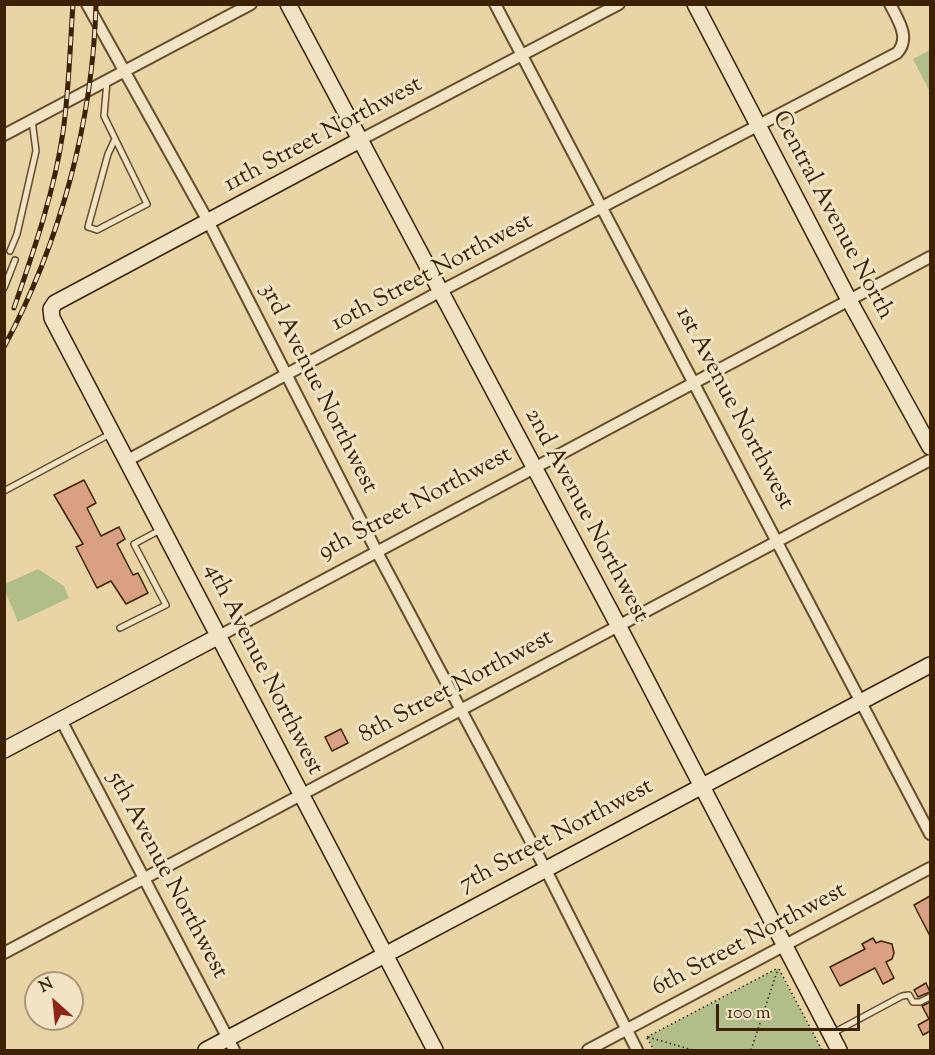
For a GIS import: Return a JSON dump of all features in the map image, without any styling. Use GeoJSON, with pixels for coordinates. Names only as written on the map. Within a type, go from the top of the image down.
{"type":"FeatureCollection","features":[{"type":"Feature","properties":{"kind":"street","name":"3rd Avenue Northwest"},"geometry":{"type":"LineString","coordinates":[[87,4],[209,223],[377,552],[546,870],[637,1050]]}},
{"type":"Feature","properties":{"kind":"street"},"geometry":{"type":"LineString","coordinates":[[4,135],[250,4]]}},
{"type":"Feature","properties":{"kind":"street","name":"2nd Avenue Northwest"},"geometry":{"type":"LineString","coordinates":[[288,4],[618,625],[839,1050]]}},
{"type":"Feature","properties":{"kind":"street","name":"1st Avenue Northwest"},"geometry":{"type":"LineString","coordinates":[[495,4],[696,382],[930,834]]}},
{"type":"Feature","properties":{"kind":"street","name":"11th Street Northwest"},"geometry":{"type":"LineString","coordinates":[[51,309],[55,303],[209,223],[360,140],[524,57],[619,4]]}},
{"type":"Feature","properties":{"kind":"street","name":"Central Avenue North"},"geometry":{"type":"LineString","coordinates":[[695,4],[849,300],[930,447]]}},
{"type":"Feature","properties":{"kind":"street","name":"10th Street Northwest"},"geometry":{"type":"LineString","coordinates":[[128,460],[440,292],[891,56],[903,47],[903,33],[890,4]]}},
{"type":"Feature","properties":{"kind":"street","name":"9th Street Northwest"},"geometry":{"type":"LineString","coordinates":[[4,750],[930,257]]}},
{"type":"Feature","properties":{"kind":"street","name":"4th Avenue Northwest"},"geometry":{"type":"LineString","coordinates":[[51,309],[52,318],[164,528],[435,1050]]}},
{"type":"Feature","properties":{"kind":"street","name":"8th Street Northwest"},"geometry":{"type":"LineString","coordinates":[[4,953],[930,460]]}},
{"type":"Feature","properties":{"kind":"street","name":"7th Street Northwest"},"geometry":{"type":"LineString","coordinates":[[206,1050],[231,1045],[386,954],[930,665]]}},
{"type":"Feature","properties":{"kind":"street","name":"5th Avenue Northwest"},"geometry":{"type":"LineString","coordinates":[[61,720],[231,1045]]}},
{"type":"Feature","properties":{"kind":"street","name":"6th Street Northwest"},"geometry":{"type":"LineString","coordinates":[[588,1050],[784,948],[930,868]]}},
{"type":"Feature","properties":{"kind":"lane"},"geometry":{"type":"LineString","coordinates":[[107,79],[104,116],[147,204],[96,231],[88,227],[108,154],[115,139]]}},
{"type":"Feature","properties":{"kind":"lane"},"geometry":{"type":"LineString","coordinates":[[10,251],[17,234],[36,151],[32,120]]}},
{"type":"Feature","properties":{"kind":"lane"},"geometry":{"type":"LineString","coordinates":[[4,288],[15,260]]}},
{"type":"Feature","properties":{"kind":"lane"},"geometry":{"type":"LineString","coordinates":[[4,491],[113,432]]}},
{"type":"Feature","properties":{"kind":"lane"},"geometry":{"type":"LineString","coordinates":[[120,628],[166,605],[134,544],[164,528]]}},
{"type":"Feature","properties":{"kind":"lane"},"geometry":{"type":"LineString","coordinates":[[831,1034],[902,996],[909,995],[913,1002],[920,1002],[930,997]]}},
{"type":"Feature","properties":{"kind":"path"},"geometry":{"type":"LineString","coordinates":[[647,1037],[778,968]]}},
{"type":"Feature","properties":{"kind":"path"},"geometry":{"type":"LineString","coordinates":[[751,1050],[778,968]]}},
{"type":"Feature","properties":{"kind":"path"},"geometry":{"type":"LineString","coordinates":[[778,968],[822,1050]]}},
{"type":"Feature","properties":{"kind":"path"},"geometry":{"type":"LineString","coordinates":[[647,1037],[654,1050]]}},
{"type":"Feature","properties":{"kind":"path"},"geometry":{"type":"LineString","coordinates":[[647,1037],[693,1050]]}},
{"type":"Feature","properties":{"kind":"green space"},"geometry":{"type":"Polygon","coordinates":[[[930,50],[930,92],[913,59],[930,50]]]}},
{"type":"Feature","properties":{"kind":"green space"},"geometry":{"type":"Polygon","coordinates":[[[38,569],[64,586],[69,598],[18,622],[5,591],[5,584],[38,569]]]}},
{"type":"Feature","properties":{"kind":"green space"},"geometry":{"type":"Polygon","coordinates":[[[778,968],[822,1050],[654,1050],[647,1037],[778,968]]]}},
{"type":"Feature","properties":{"kind":"building"},"geometry":{"type":"Polygon","coordinates":[[[84,480],[96,503],[87,508],[101,536],[119,527],[125,539],[117,544],[133,575],[138,573],[148,593],[126,604],[111,581],[97,588],[76,547],[83,544],[54,495],[84,480]]]}},
{"type":"Feature","properties":{"kind":"building"},"geometry":{"type":"Polygon","coordinates":[[[341,729],[348,743],[332,751],[325,737],[341,729]]]}},
{"type":"Feature","properties":{"kind":"building"},"geometry":{"type":"Polygon","coordinates":[[[930,896],[930,936],[914,905],[930,896]]]}},
{"type":"Feature","properties":{"kind":"building"},"geometry":{"type":"Polygon","coordinates":[[[873,938],[876,943],[881,941],[892,944],[894,953],[892,959],[886,962],[894,978],[883,984],[875,968],[840,986],[830,967],[865,949],[862,944],[873,938]]]}},
{"type":"Feature","properties":{"kind":"building"},"geometry":{"type":"Polygon","coordinates":[[[926,983],[930,992],[918,997],[914,990],[926,983]]]}},
{"type":"Feature","properties":{"kind":"building"},"geometry":{"type":"Polygon","coordinates":[[[930,1002],[930,1031],[923,1035],[918,1025],[929,1019],[922,1006],[930,1002]]]}},
{"type":"Feature","properties":{"kind":"railway"},"geometry":{"type":"LineString","coordinates":[[14,308],[43,221],[59,155],[67,100],[73,4]]}},
{"type":"Feature","properties":{"kind":"railway"},"geometry":{"type":"LineString","coordinates":[[4,347],[42,266],[70,181],[88,93],[96,4]]}}]}
